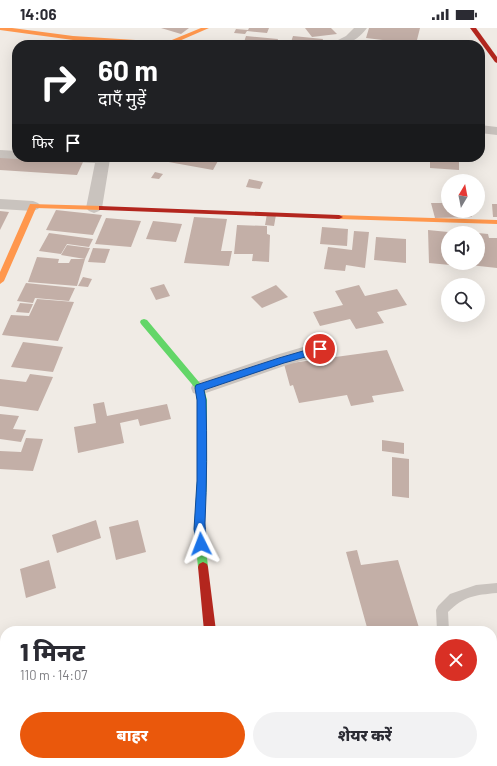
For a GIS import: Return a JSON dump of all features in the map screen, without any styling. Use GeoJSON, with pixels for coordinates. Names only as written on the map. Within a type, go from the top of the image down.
{"type":"FeatureCollection","features":[{"type":"Feature","properties":{"kind":"street"},"geometry":{"type":"LineString","coordinates":[[1,28],[74,38],[101,40]]}},
{"type":"Feature","properties":{"kind":"street"},"geometry":{"type":"LineString","coordinates":[[180,40],[206,28]]}},
{"type":"Feature","properties":{"kind":"street"},"geometry":{"type":"LineString","coordinates":[[346,40],[361,28]]}},
{"type":"Feature","properties":{"kind":"street"},"geometry":{"type":"LineString","coordinates":[[473,28],[483,40]]}},
{"type":"Feature","properties":{"kind":"street"},"geometry":{"type":"LineString","coordinates":[[485,43],[495,55]]}},
{"type":"Feature","properties":{"kind":"street"},"geometry":{"type":"LineString","coordinates":[[485,129],[497,130]]}},
{"type":"Feature","properties":{"kind":"street"},"geometry":{"type":"LineString","coordinates":[[0,154],[12,155]]}},
{"type":"Feature","properties":{"kind":"street"},"geometry":{"type":"LineString","coordinates":[[94,208],[102,162]]}},
{"type":"Feature","properties":{"kind":"street"},"geometry":{"type":"LineString","coordinates":[[0,204],[497,222]]}},
{"type":"Feature","properties":{"kind":"street"},"geometry":{"type":"LineString","coordinates":[[0,281],[33,206]]}},
{"type":"Feature","properties":{"kind":"street"},"geometry":{"type":"LineString","coordinates":[[144,322],[200,388],[202,400],[200,529],[210,626]]}},
{"type":"Feature","properties":{"kind":"street"},"geometry":{"type":"LineString","coordinates":[[200,388],[282,360],[320,349]]}},
{"type":"Feature","properties":{"kind":"lane"},"geometry":{"type":"LineString","coordinates":[[443,626],[442,610],[454,598],[476,590],[497,588]]}},
{"type":"Feature","properties":{"kind":"building"},"geometry":{"type":"Polygon","coordinates":[[[161,28],[189,28],[181,34],[161,28]]]}},
{"type":"Feature","properties":{"kind":"building"},"geometry":{"type":"Polygon","coordinates":[[[249,28],[269,28],[267,33],[247,31],[245,34],[234,33],[236,29],[248,30],[249,28]]]}},
{"type":"Feature","properties":{"kind":"building"},"geometry":{"type":"Polygon","coordinates":[[[305,28],[331,28],[337,34],[312,37],[305,28]]]}},
{"type":"Feature","properties":{"kind":"building"},"geometry":{"type":"Polygon","coordinates":[[[369,28],[420,28],[417,40],[383,40],[366,38],[369,28]]]}},
{"type":"Feature","properties":{"kind":"building"},"geometry":{"type":"Polygon","coordinates":[[[246,36],[278,39],[278,40],[245,40],[246,36]]]}},
{"type":"Feature","properties":{"kind":"building"},"geometry":{"type":"Polygon","coordinates":[[[293,36],[323,39],[323,40],[292,40],[293,36]]]}},
{"type":"Feature","properties":{"kind":"building"},"geometry":{"type":"Polygon","coordinates":[[[0,157],[12,158],[12,162],[83,162],[77,175],[0,170],[0,157]]]}},
{"type":"Feature","properties":{"kind":"building"},"geometry":{"type":"Polygon","coordinates":[[[169,162],[217,162],[213,170],[169,162]]]}},
{"type":"Feature","properties":{"kind":"building"},"geometry":{"type":"Polygon","coordinates":[[[430,162],[459,162],[459,170],[430,168],[430,162]]]}},
{"type":"Feature","properties":{"kind":"building"},"geometry":{"type":"Polygon","coordinates":[[[155,172],[163,174],[159,179],[151,178],[155,172]]]}},
{"type":"Feature","properties":{"kind":"building"},"geometry":{"type":"Polygon","coordinates":[[[249,179],[263,182],[260,189],[246,187],[249,179]]]}},
{"type":"Feature","properties":{"kind":"building"},"geometry":{"type":"Polygon","coordinates":[[[431,203],[441,203],[441,218],[435,218],[431,203]]]}},
{"type":"Feature","properties":{"kind":"building"},"geometry":{"type":"Polygon","coordinates":[[[492,204],[497,204],[497,217],[493,217],[492,204]]]}},
{"type":"Feature","properties":{"kind":"building"},"geometry":{"type":"Polygon","coordinates":[[[56,210],[102,215],[93,235],[46,230],[56,210]]]}},
{"type":"Feature","properties":{"kind":"building"},"geometry":{"type":"Polygon","coordinates":[[[0,211],[9,212],[0,230],[0,211]]]}},
{"type":"Feature","properties":{"kind":"building"},"geometry":{"type":"Polygon","coordinates":[[[267,214],[276,215],[274,226],[265,225],[267,214]]]}},
{"type":"Feature","properties":{"kind":"building"},"geometry":{"type":"Polygon","coordinates":[[[194,217],[227,219],[221,251],[232,251],[229,266],[184,263],[194,217]]]}},
{"type":"Feature","properties":{"kind":"building"},"geometry":{"type":"Polygon","coordinates":[[[106,218],[141,221],[131,247],[95,244],[106,218]]]}},
{"type":"Feature","properties":{"kind":"building"},"geometry":{"type":"Polygon","coordinates":[[[153,221],[182,224],[176,242],[146,239],[153,221]]]}},
{"type":"Feature","properties":{"kind":"building"},"geometry":{"type":"Polygon","coordinates":[[[237,225],[267,226],[267,234],[270,235],[269,262],[252,261],[253,254],[234,254],[237,225]]]}},
{"type":"Feature","properties":{"kind":"building"},"geometry":{"type":"Polygon","coordinates":[[[322,227],[348,229],[347,246],[320,244],[322,227]]]}},
{"type":"Feature","properties":{"kind":"building"},"geometry":{"type":"Polygon","coordinates":[[[428,230],[441,231],[441,264],[429,263],[428,230]]]}},
{"type":"Feature","properties":{"kind":"building"},"geometry":{"type":"Polygon","coordinates":[[[354,231],[369,232],[365,268],[346,265],[345,271],[324,269],[328,247],[352,250],[354,231]]]}},
{"type":"Feature","properties":{"kind":"building"},"geometry":{"type":"Polygon","coordinates":[[[49,233],[93,239],[89,247],[67,244],[61,254],[39,251],[49,233]]]}},
{"type":"Feature","properties":{"kind":"building"},"geometry":{"type":"Polygon","coordinates":[[[485,234],[488,234],[489,238],[497,238],[497,268],[485,267],[485,234]]]}},
{"type":"Feature","properties":{"kind":"building"},"geometry":{"type":"Polygon","coordinates":[[[376,237],[406,239],[406,263],[374,260],[376,237]]]}},
{"type":"Feature","properties":{"kind":"building"},"geometry":{"type":"Polygon","coordinates":[[[67,245],[90,248],[85,259],[61,255],[67,245]]]}},
{"type":"Feature","properties":{"kind":"building"},"geometry":{"type":"Polygon","coordinates":[[[93,248],[110,249],[105,263],[88,262],[93,248]]]}},
{"type":"Feature","properties":{"kind":"building"},"geometry":{"type":"Polygon","coordinates":[[[37,257],[59,259],[58,263],[69,263],[71,259],[85,259],[77,286],[28,282],[37,257]]]}},
{"type":"Feature","properties":{"kind":"building"},"geometry":{"type":"Polygon","coordinates":[[[83,277],[92,279],[88,287],[78,286],[83,277]]]}},
{"type":"Feature","properties":{"kind":"building"},"geometry":{"type":"Polygon","coordinates":[[[26,283],[75,288],[69,301],[35,298],[33,303],[17,301],[26,283]]]}},
{"type":"Feature","properties":{"kind":"building"},"geometry":{"type":"Polygon","coordinates":[[[164,284],[170,296],[156,300],[150,288],[164,284]]]}},
{"type":"Feature","properties":{"kind":"building"},"geometry":{"type":"Polygon","coordinates":[[[276,285],[288,297],[262,308],[251,297],[276,285]]]}},
{"type":"Feature","properties":{"kind":"building"},"geometry":{"type":"Polygon","coordinates":[[[359,285],[365,296],[397,289],[407,305],[377,312],[384,323],[356,329],[350,319],[320,326],[313,312],[343,305],[335,291],[359,285]]]}},
{"type":"Feature","properties":{"kind":"building"},"geometry":{"type":"Polygon","coordinates":[[[37,299],[74,302],[58,341],[2,335],[11,315],[29,316],[37,299]]]}},
{"type":"Feature","properties":{"kind":"building"},"geometry":{"type":"Polygon","coordinates":[[[20,303],[33,304],[29,313],[16,312],[20,303]]]}},
{"type":"Feature","properties":{"kind":"building"},"geometry":{"type":"Polygon","coordinates":[[[23,342],[63,347],[53,372],[11,367],[23,342]]]}},
{"type":"Feature","properties":{"kind":"building"},"geometry":{"type":"Polygon","coordinates":[[[387,350],[404,391],[372,396],[374,402],[351,406],[347,395],[299,403],[293,385],[290,386],[284,364],[387,350]]]}},
{"type":"Feature","properties":{"kind":"building"},"geometry":{"type":"Polygon","coordinates":[[[30,374],[53,377],[38,411],[0,406],[0,379],[26,382],[30,374]]]}},
{"type":"Feature","properties":{"kind":"building"},"geometry":{"type":"Polygon","coordinates":[[[104,402],[107,416],[167,404],[171,419],[140,426],[138,419],[120,423],[124,443],[78,453],[74,427],[96,423],[93,404],[104,402]]]}},
{"type":"Feature","properties":{"kind":"building"},"geometry":{"type":"Polygon","coordinates":[[[0,414],[19,416],[13,429],[26,430],[21,442],[0,439],[0,414]]]}},
{"type":"Feature","properties":{"kind":"building"},"geometry":{"type":"Polygon","coordinates":[[[26,438],[43,439],[33,471],[0,469],[0,451],[21,452],[26,438]]]}},
{"type":"Feature","properties":{"kind":"building"},"geometry":{"type":"Polygon","coordinates":[[[382,440],[404,443],[404,454],[382,451],[382,440]]]}},
{"type":"Feature","properties":{"kind":"building"},"geometry":{"type":"Polygon","coordinates":[[[392,457],[409,459],[409,498],[392,496],[392,457]]]}},
{"type":"Feature","properties":{"kind":"building"},"geometry":{"type":"Polygon","coordinates":[[[96,520],[101,538],[57,553],[52,535],[96,520]]]}},
{"type":"Feature","properties":{"kind":"building"},"geometry":{"type":"Polygon","coordinates":[[[138,520],[146,552],[116,560],[109,527],[138,520]]]}},
{"type":"Feature","properties":{"kind":"building"},"geometry":{"type":"Polygon","coordinates":[[[357,550],[361,565],[398,560],[418,626],[367,626],[346,552],[357,550]]]}},
{"type":"Feature","properties":{"kind":"building"},"geometry":{"type":"Polygon","coordinates":[[[49,560],[56,588],[26,598],[20,569],[49,560]]]}},
{"type":"Feature","properties":{"kind":"traffic: fast"},"geometry":{"type":"LineString","coordinates":[[144,322],[200,388],[202,400],[202,481],[199,529],[203,567]]}},
{"type":"Feature","properties":{"kind":"traffic: slow"},"geometry":{"type":"LineString","coordinates":[[0,28],[73,38],[105,40]]}},
{"type":"Feature","properties":{"kind":"traffic: slow"},"geometry":{"type":"LineString","coordinates":[[178,40],[206,28]]}},
{"type":"Feature","properties":{"kind":"traffic: slow"},"geometry":{"type":"LineString","coordinates":[[0,281],[33,206],[102,208]]}},
{"type":"Feature","properties":{"kind":"traffic: slow"},"geometry":{"type":"LineString","coordinates":[[339,217],[497,222]]}},
{"type":"Feature","properties":{"kind":"traffic: jam"},"geometry":{"type":"LineString","coordinates":[[473,28],[482,40]]}},
{"type":"Feature","properties":{"kind":"traffic: jam"},"geometry":{"type":"LineString","coordinates":[[485,44],[497,61]]}},
{"type":"Feature","properties":{"kind":"traffic: jam"},"geometry":{"type":"LineString","coordinates":[[102,208],[339,217]]}},
{"type":"Feature","properties":{"kind":"traffic: jam"},"geometry":{"type":"LineString","coordinates":[[203,567],[209,626]]}},
{"type":"Feature","properties":{"kind":"route"},"geometry":{"type":"LineString","coordinates":[[201,544],[202,400],[200,388],[282,360],[320,349]]}}]}
